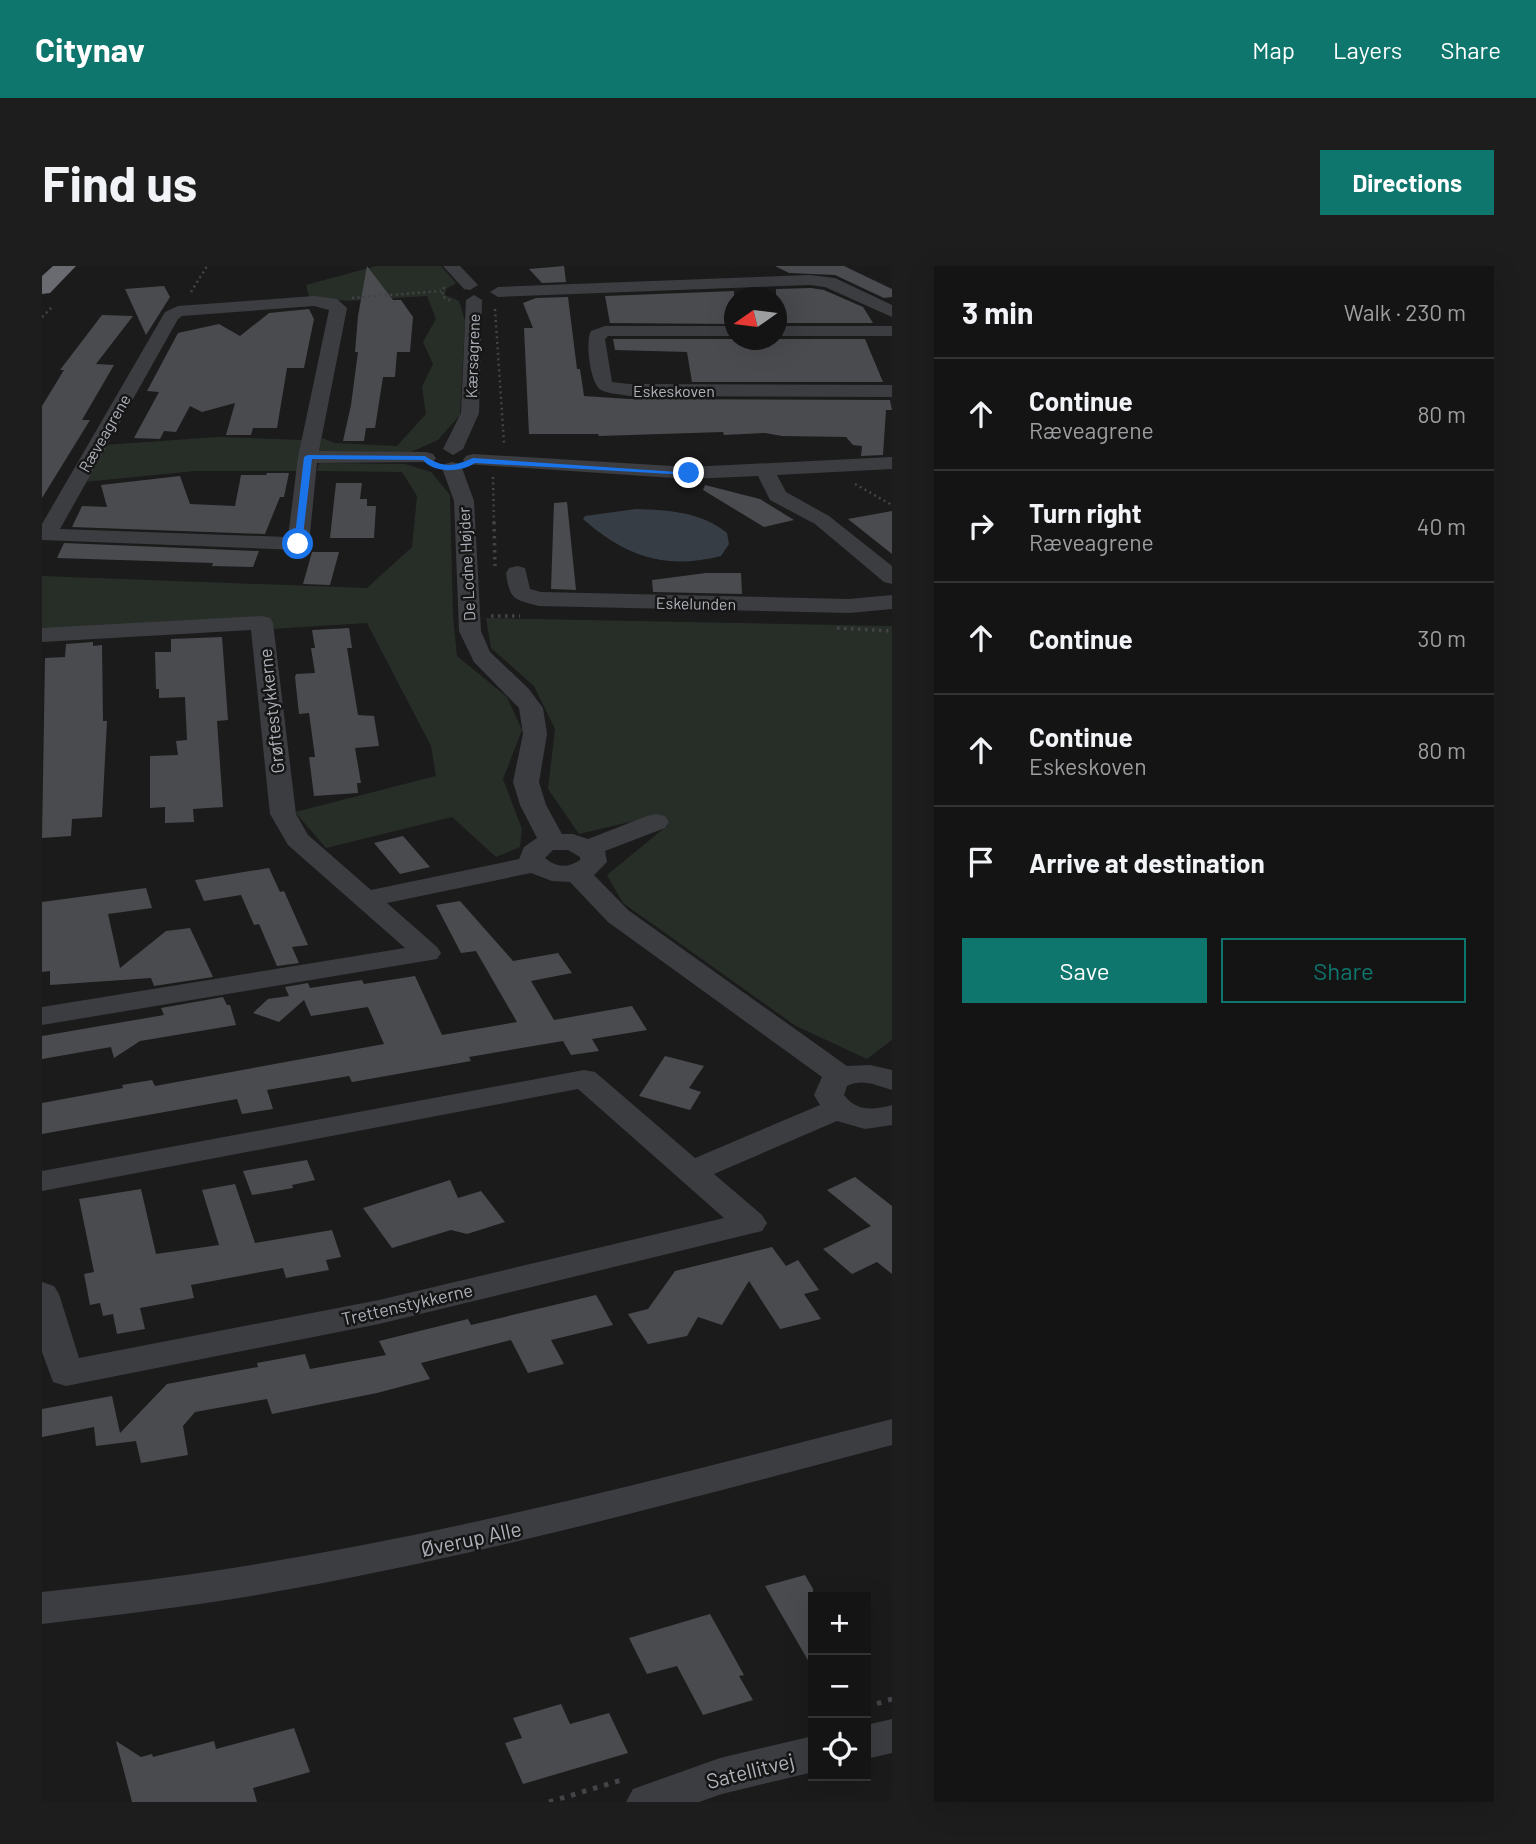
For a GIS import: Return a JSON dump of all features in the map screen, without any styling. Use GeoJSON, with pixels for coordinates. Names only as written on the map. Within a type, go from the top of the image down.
{"type":"FeatureCollection","features":[{"type":"Feature","properties":{"kind":"highway"},"geometry":{"type":"LineString","coordinates":[[42,274],[50,266]]}},
{"type":"Feature","properties":{"kind":"highway"},"geometry":{"type":"LineString","coordinates":[[42,288],[65,266]]}},
{"type":"Feature","properties":{"kind":"street"},"geometry":{"type":"LineString","coordinates":[[451,266],[472,293],[495,297],[498,292],[810,280],[829,282],[892,312]]}},
{"type":"Feature","properties":{"kind":"street"},"geometry":{"type":"LineString","coordinates":[[746,266],[760,281]]}},
{"type":"Feature","properties":{"kind":"street","name":"Kærsagrene"},"geometry":{"type":"LineString","coordinates":[[459,459],[470,414],[472,293]]}},
{"type":"Feature","properties":{"kind":"street"},"geometry":{"type":"LineString","coordinates":[[178,311],[314,301],[331,303]]}},
{"type":"Feature","properties":{"kind":"street","name":"Ræveagrene"},"geometry":{"type":"LineString","coordinates":[[178,311],[171,316],[46,535],[298,544],[308,457],[338,308],[331,303]]}},
{"type":"Feature","properties":{"kind":"street","name":"Eskeskoven"},"geometry":{"type":"LineString","coordinates":[[724,331],[605,331],[597,335],[596,339],[602,381],[606,386],[629,390],[892,390]]}},
{"type":"Feature","properties":{"kind":"street"},"geometry":{"type":"LineString","coordinates":[[787,331],[892,331]]}},
{"type":"Feature","properties":{"kind":"street"},"geometry":{"type":"LineString","coordinates":[[308,457],[425,458],[436,467],[459,459],[689,473],[892,463]]}},
{"type":"Feature","properties":{"kind":"street","name":"De Lodne Højder"},"geometry":{"type":"LineString","coordinates":[[459,459],[464,502],[470,631],[475,647],[485,661],[523,697],[534,716],[536,735],[526,780],[531,802],[553,842]]}},
{"type":"Feature","properties":{"kind":"street"},"geometry":{"type":"LineString","coordinates":[[765,469],[777,496],[822,520],[892,577]]}},
{"type":"Feature","properties":{"kind":"street","name":"Eskelunden"},"geometry":{"type":"LineString","coordinates":[[517,573],[520,593],[539,599],[849,606],[882,606],[892,602]]}},
{"type":"Feature","properties":{"kind":"street","name":"Grøftestykkerne"},"geometry":{"type":"LineString","coordinates":[[42,635],[262,623],[282,814],[297,838],[427,953],[42,1016]]}},
{"type":"Feature","properties":{"kind":"street"},"geometry":{"type":"LineString","coordinates":[[367,899],[535,863],[557,874],[656,822]]}},
{"type":"Feature","properties":{"kind":"street"},"geometry":{"type":"LineString","coordinates":[[535,863],[533,853],[544,844],[573,842],[618,916],[842,1077]]}},
{"type":"Feature","properties":{"kind":"street"},"geometry":{"type":"LineString","coordinates":[[891,1078],[864,1073],[842,1077],[830,1088],[829,1095],[838,1109],[860,1118],[873,1119],[892,1115]]}},
{"type":"Feature","properties":{"kind":"street","name":"Trettenstykkerne"},"geometry":{"type":"LineString","coordinates":[[42,1181],[583,1079],[750,1223],[379,1312],[66,1373],[42,1294]]}},
{"type":"Feature","properties":{"kind":"street"},"geometry":{"type":"LineString","coordinates":[[691,1172],[838,1109]]}},
{"type":"Feature","properties":{"kind":"street","name":"Øverup Alle"},"geometry":{"type":"LineString","coordinates":[[42,1608],[102,1602],[300,1573],[508,1531],[892,1432]]}},
{"type":"Feature","properties":{"kind":"street"},"geometry":{"type":"LineString","coordinates":[[871,1741],[892,1737]]}},
{"type":"Feature","properties":{"kind":"street","name":"Satellitvej"},"geometry":{"type":"LineString","coordinates":[[648,1802],[708,1779],[808,1755]]}},
{"type":"Feature","properties":{"kind":"path"},"geometry":{"type":"LineString","coordinates":[[178,311],[207,266]]}},
{"type":"Feature","properties":{"kind":"path"},"geometry":{"type":"LineString","coordinates":[[331,303],[345,298],[441,291]]}},
{"type":"Feature","properties":{"kind":"path"},"geometry":{"type":"LineString","coordinates":[[871,1705],[892,1699]]}},
{"type":"Feature","properties":{"kind":"shaded area"},"geometry":{"type":"Polygon","coordinates":[[[376,266],[441,266],[456,283],[446,289],[445,295],[459,301],[465,321],[460,415],[438,440],[411,452],[318,455],[322,438],[335,443],[397,446],[426,414],[422,387],[433,364],[423,342],[436,319],[427,296],[348,301],[309,297],[306,285],[376,266]]]}},
{"type":"Feature","properties":{"kind":"shaded area"},"geometry":{"type":"Polygon","coordinates":[[[218,437],[304,440],[299,471],[195,471],[84,482],[104,445],[218,437]]]}},
{"type":"Feature","properties":{"kind":"shaded area"},"geometry":{"type":"Polygon","coordinates":[[[319,463],[405,464],[431,472],[450,495],[453,617],[457,656],[507,697],[522,730],[503,779],[522,829],[520,847],[496,857],[452,817],[326,848],[295,812],[436,776],[431,746],[367,623],[272,629],[42,633],[42,576],[367,588],[412,547],[417,496],[402,472],[317,471],[319,463]]]}},
{"type":"Feature","properties":{"kind":"shaded area"},"geometry":{"type":"Polygon","coordinates":[[[636,509],[672,511],[695,516],[727,533],[729,544],[721,556],[701,560],[665,560],[648,557],[615,543],[583,519],[585,516],[636,509]]]}},
{"type":"Feature","properties":{"kind":"shaded area"},"geometry":{"type":"Polygon","coordinates":[[[486,618],[892,626],[892,1040],[867,1059],[796,1026],[623,903],[607,875],[668,825],[659,815],[579,834],[548,789],[555,729],[534,686],[491,648],[486,618]]]}},
{"type":"Feature","properties":{"kind":"building"},"geometry":{"type":"Polygon","coordinates":[[[367,266],[393,300],[401,300],[413,317],[410,352],[397,352],[395,377],[383,377],[375,428],[366,428],[364,441],[343,441],[351,405],[358,352],[355,352],[358,316],[367,266]]]}},
{"type":"Feature","properties":{"kind":"building"},"geometry":{"type":"Polygon","coordinates":[[[564,266],[566,282],[542,283],[529,269],[564,266]]]}},
{"type":"Feature","properties":{"kind":"building"},"geometry":{"type":"Polygon","coordinates":[[[775,266],[844,266],[892,289],[892,297],[884,298],[835,275],[789,273],[775,266]]]}},
{"type":"Feature","properties":{"kind":"building"},"geometry":{"type":"Polygon","coordinates":[[[164,286],[170,297],[146,335],[125,289],[164,286]]]}},
{"type":"Feature","properties":{"kind":"building"},"geometry":{"type":"Polygon","coordinates":[[[787,289],[824,290],[863,307],[873,323],[787,323],[787,289]]]}},
{"type":"Feature","properties":{"kind":"building"},"geometry":{"type":"Polygon","coordinates":[[[724,291],[724,324],[610,323],[605,296],[724,291]]]}},
{"type":"Feature","properties":{"kind":"building"},"geometry":{"type":"Polygon","coordinates":[[[568,297],[577,369],[580,369],[584,396],[629,399],[890,400],[892,410],[886,410],[883,455],[861,456],[862,446],[853,445],[846,437],[782,436],[765,433],[724,435],[723,432],[599,436],[529,434],[524,328],[533,328],[523,303],[536,298],[568,297]]]}},
{"type":"Feature","properties":{"kind":"building"},"geometry":{"type":"Polygon","coordinates":[[[309,309],[314,319],[304,368],[287,368],[277,428],[253,428],[251,435],[226,435],[235,403],[202,412],[190,406],[176,432],[164,431],[160,439],[134,438],[159,392],[147,391],[178,333],[219,324],[240,336],[269,313],[309,309]]]}},
{"type":"Feature","properties":{"kind":"building"},"geometry":{"type":"Polygon","coordinates":[[[102,315],[133,316],[96,364],[114,365],[82,420],[90,420],[42,498],[42,406],[64,370],[60,370],[102,315]]]}},
{"type":"Feature","properties":{"kind":"building"},"geometry":{"type":"Polygon","coordinates":[[[613,339],[724,339],[724,350],[787,350],[787,339],[865,339],[883,382],[692,382],[687,352],[615,350],[613,339]]]}},
{"type":"Feature","properties":{"kind":"building"},"geometry":{"type":"Polygon","coordinates":[[[289,473],[284,497],[280,497],[265,534],[72,527],[82,506],[107,507],[101,485],[180,476],[190,504],[235,506],[241,475],[289,473]]]}},
{"type":"Feature","properties":{"kind":"building"},"geometry":{"type":"Polygon","coordinates":[[[336,483],[362,483],[360,499],[367,499],[367,506],[376,506],[374,538],[330,538],[336,483]]]}},
{"type":"Feature","properties":{"kind":"building"},"geometry":{"type":"Polygon","coordinates":[[[705,485],[760,499],[794,520],[764,527],[703,490],[705,485]]]}},
{"type":"Feature","properties":{"kind":"building"},"geometry":{"type":"Polygon","coordinates":[[[567,502],[576,590],[551,589],[554,503],[567,502]]]}},
{"type":"Feature","properties":{"kind":"building"},"geometry":{"type":"Polygon","coordinates":[[[892,511],[892,554],[848,519],[892,511]]]}},
{"type":"Feature","properties":{"kind":"building"},"geometry":{"type":"Polygon","coordinates":[[[64,543],[259,551],[253,567],[212,566],[213,563],[57,558],[64,543]]]}},
{"type":"Feature","properties":{"kind":"building"},"geometry":{"type":"Polygon","coordinates":[[[312,552],[339,552],[330,585],[303,584],[312,552]]]}},
{"type":"Feature","properties":{"kind":"building"},"geometry":{"type":"Polygon","coordinates":[[[706,573],[741,573],[742,594],[653,592],[652,580],[706,573]]]}},
{"type":"Feature","properties":{"kind":"building"},"geometry":{"type":"Polygon","coordinates":[[[349,628],[352,648],[347,648],[358,715],[374,716],[379,746],[355,748],[361,783],[357,783],[358,793],[314,796],[309,757],[315,757],[309,713],[299,714],[295,677],[296,674],[315,673],[311,648],[315,648],[312,630],[349,628]]]}},
{"type":"Feature","properties":{"kind":"building"},"geometry":{"type":"Polygon","coordinates":[[[222,637],[228,720],[217,721],[223,807],[193,809],[194,822],[165,823],[165,807],[150,808],[150,756],[178,755],[176,741],[187,740],[185,697],[159,698],[159,689],[156,689],[155,652],[171,652],[171,639],[222,637]]]}},
{"type":"Feature","properties":{"kind":"building"},"geometry":{"type":"Polygon","coordinates":[[[93,642],[93,646],[102,645],[103,721],[107,721],[102,817],[72,819],[71,836],[42,838],[45,658],[65,657],[66,644],[93,642]]]}},
{"type":"Feature","properties":{"kind":"building"},"geometry":{"type":"Polygon","coordinates":[[[403,836],[430,867],[400,874],[374,843],[403,836]]]}},
{"type":"Feature","properties":{"kind":"building"},"geometry":{"type":"Polygon","coordinates":[[[269,868],[280,892],[284,891],[308,945],[292,947],[299,963],[277,966],[259,924],[254,925],[241,895],[204,901],[195,880],[269,868]]]}},
{"type":"Feature","properties":{"kind":"building"},"geometry":{"type":"Polygon","coordinates":[[[146,888],[152,908],[108,914],[120,968],[166,931],[190,928],[213,977],[154,986],[151,978],[50,985],[50,971],[42,972],[42,902],[146,888]]]}},
{"type":"Feature","properties":{"kind":"building"},"geometry":{"type":"Polygon","coordinates":[[[460,901],[513,961],[558,953],[572,973],[531,981],[554,1020],[632,1006],[647,1030],[592,1039],[599,1051],[571,1055],[563,1041],[469,1057],[471,1061],[352,1082],[349,1076],[267,1090],[273,1109],[242,1114],[237,1099],[42,1134],[42,1103],[123,1088],[122,1085],[152,1080],[155,1086],[384,1044],[368,1007],[311,1016],[304,1000],[279,1022],[253,1013],[268,999],[289,996],[285,987],[308,983],[310,988],[362,980],[364,984],[415,976],[442,1035],[517,1022],[476,951],[461,953],[436,905],[460,901]]]}},
{"type":"Feature","properties":{"kind":"building"},"geometry":{"type":"Polygon","coordinates":[[[223,997],[227,1005],[230,1005],[236,1025],[140,1041],[114,1058],[111,1047],[42,1059],[42,1036],[164,1015],[161,1008],[223,997]]]}},
{"type":"Feature","properties":{"kind":"building"},"geometry":{"type":"Polygon","coordinates":[[[665,1056],[704,1066],[689,1088],[701,1092],[690,1110],[639,1096],[665,1056]]]}},
{"type":"Feature","properties":{"kind":"building"},"geometry":{"type":"Polygon","coordinates":[[[307,1160],[315,1180],[292,1185],[293,1188],[252,1195],[243,1171],[307,1160]]]}},
{"type":"Feature","properties":{"kind":"building"},"geometry":{"type":"Polygon","coordinates":[[[855,1177],[892,1206],[892,1274],[877,1262],[852,1274],[823,1249],[871,1226],[827,1190],[855,1177]]]}},
{"type":"Feature","properties":{"kind":"building"},"geometry":{"type":"Polygon","coordinates":[[[450,1180],[458,1198],[481,1191],[505,1222],[467,1234],[451,1230],[392,1248],[363,1208],[450,1180]]]}},
{"type":"Feature","properties":{"kind":"building"},"geometry":{"type":"Polygon","coordinates":[[[235,1184],[255,1243],[332,1230],[341,1257],[326,1260],[329,1270],[286,1278],[283,1268],[191,1285],[194,1298],[140,1308],[145,1329],[117,1334],[113,1314],[103,1316],[100,1303],[90,1305],[84,1274],[94,1272],[79,1199],[141,1189],[156,1254],[219,1245],[202,1190],[235,1184]]]}},
{"type":"Feature","properties":{"kind":"building"},"geometry":{"type":"Polygon","coordinates":[[[772,1247],[786,1266],[798,1260],[819,1290],[804,1294],[821,1319],[780,1329],[749,1281],[722,1325],[698,1317],[687,1336],[648,1344],[628,1314],[648,1309],[675,1271],[772,1247]]]}},
{"type":"Feature","properties":{"kind":"building"},"geometry":{"type":"Polygon","coordinates":[[[596,1295],[613,1325],[551,1340],[564,1364],[528,1373],[511,1340],[421,1363],[430,1379],[377,1393],[272,1414],[267,1399],[195,1412],[183,1426],[188,1455],[141,1463],[136,1441],[96,1446],[94,1427],[42,1437],[42,1409],[112,1396],[120,1433],[167,1384],[258,1367],[257,1363],[305,1354],[310,1369],[386,1355],[379,1341],[468,1319],[471,1325],[596,1295]]]}},
{"type":"Feature","properties":{"kind":"building"},"geometry":{"type":"Polygon","coordinates":[[[805,1575],[813,1589],[813,1592],[808,1592],[808,1660],[765,1586],[805,1575]]]}},
{"type":"Feature","properties":{"kind":"building"},"geometry":{"type":"Polygon","coordinates":[[[710,1614],[744,1675],[739,1676],[753,1700],[703,1715],[677,1666],[647,1674],[629,1638],[710,1614]]]}},
{"type":"Feature","properties":{"kind":"building"},"geometry":{"type":"Polygon","coordinates":[[[561,1704],[570,1724],[609,1713],[628,1753],[523,1784],[505,1743],[522,1738],[513,1718],[561,1704]]]}},
{"type":"Feature","properties":{"kind":"building"},"geometry":{"type":"Polygon","coordinates":[[[294,1728],[310,1772],[253,1788],[257,1802],[132,1802],[116,1741],[141,1757],[152,1754],[153,1757],[214,1741],[216,1749],[294,1728]]]}},
{"type":"Feature","properties":{"kind":"route"},"geometry":{"type":"LineString","coordinates":[[298,544],[308,457],[425,458],[430,464],[444,468],[466,466],[473,460],[689,473]]}}]}
